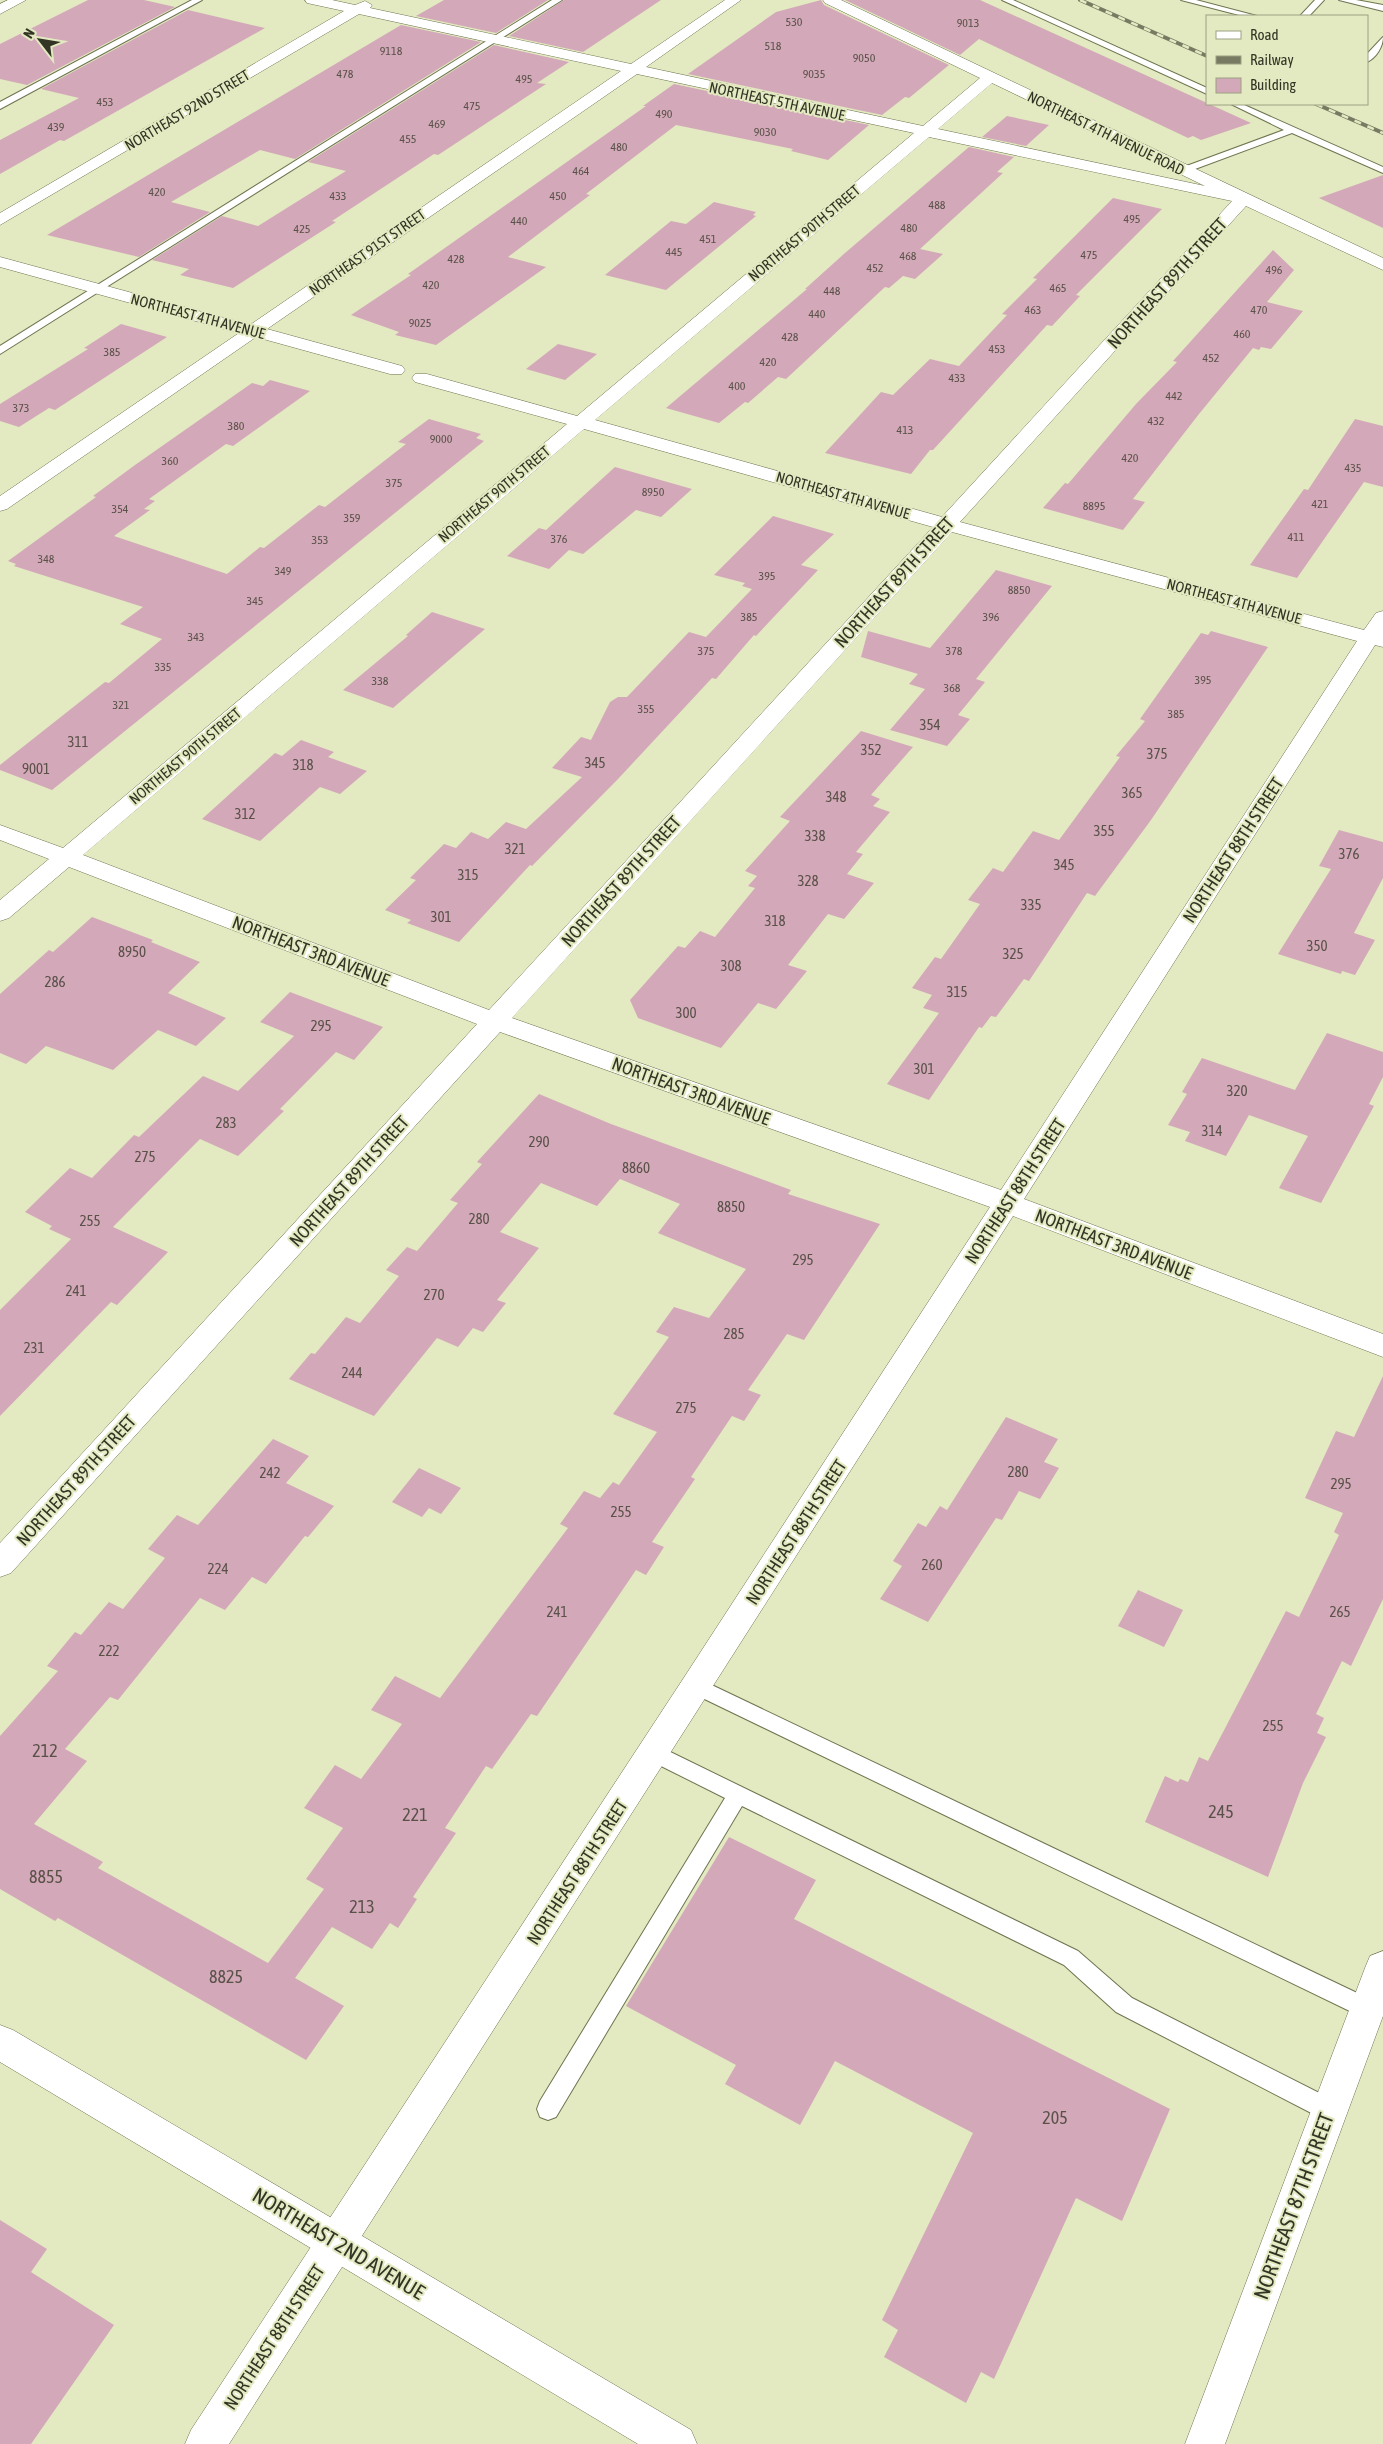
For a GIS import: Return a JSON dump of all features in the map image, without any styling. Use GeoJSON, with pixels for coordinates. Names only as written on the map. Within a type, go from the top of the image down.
{"type":"FeatureCollection","features":[{"type":"Feature","properties":{"kind":"street"},"geometry":{"type":"LineString","coordinates":[[0,10],[20,0]]}},
{"type":"Feature","properties":{"kind":"street","name":"NORTHEAST 5TH AVENUE"},"geometry":{"type":"LineString","coordinates":[[312,0],[631,70],[1243,199]]}},
{"type":"Feature","properties":{"kind":"street","name":"NORTHEAST 92ND STREET"},"geometry":{"type":"LineString","coordinates":[[0,220],[375,0]]}},
{"type":"Feature","properties":{"kind":"street","name":"NORTHEAST 91ST STREET"},"geometry":{"type":"LineString","coordinates":[[0,505],[734,0]]}},
{"type":"Feature","properties":{"kind":"street","name":"NORTHEAST 4TH AVENUE ROAD"},"geometry":{"type":"LineString","coordinates":[[830,0],[1383,265]]}},
{"type":"Feature","properties":{"kind":"street","name":"NORTHEAST 90TH STREET"},"geometry":{"type":"LineString","coordinates":[[0,913],[579,422],[990,77]]}},
{"type":"Feature","properties":{"kind":"street","name":"NORTHEAST 89TH STREET"},"geometry":{"type":"LineString","coordinates":[[0,1564],[1243,199]]}},
{"type":"Feature","properties":{"kind":"street","name":"NORTHEAST 4TH AVENUE"},"geometry":{"type":"LineString","coordinates":[[0,262],[396,370]]}},
{"type":"Feature","properties":{"kind":"street","name":"NORTHEAST 4TH AVENUE"},"geometry":{"type":"LineString","coordinates":[[420,378],[946,524],[1376,640]]}},
{"type":"Feature","properties":{"kind":"street","name":"NORTHEAST 88TH STREET"},"geometry":{"type":"LineString","coordinates":[[205,2444],[654,1753],[1007,1204],[1376,640],[1383,617]]}},
{"type":"Feature","properties":{"kind":"street","name":"NORTHEAST 3RD AVENUE"},"geometry":{"type":"LineString","coordinates":[[0,832],[494,1021],[1007,1204],[1383,1346]]}},
{"type":"Feature","properties":{"kind":"street","name":"NORTHEAST 87TH STREET"},"geometry":{"type":"LineString","coordinates":[[1205,2444],[1383,1968]]}},
{"type":"Feature","properties":{"kind":"street","name":"NORTHEAST 2ND AVENUE"},"geometry":{"type":"LineString","coordinates":[[0,2042],[677,2444]]}},
{"type":"Feature","properties":{"kind":"lane"},"geometry":{"type":"LineString","coordinates":[[0,106],[198,0]]}},
{"type":"Feature","properties":{"kind":"lane"},"geometry":{"type":"LineString","coordinates":[[0,351],[558,0]]}},
{"type":"Feature","properties":{"kind":"lane"},"geometry":{"type":"LineString","coordinates":[[1006,0],[1206,91]]}},
{"type":"Feature","properties":{"kind":"lane"},"geometry":{"type":"LineString","coordinates":[[1185,0],[1249,15]]}},
{"type":"Feature","properties":{"kind":"lane"},"geometry":{"type":"LineString","coordinates":[[1305,15],[1320,0]]}},
{"type":"Feature","properties":{"kind":"lane"},"geometry":{"type":"LineString","coordinates":[[1343,0],[1383,8]]}},
{"type":"Feature","properties":{"kind":"lane"},"geometry":{"type":"LineString","coordinates":[[1368,58],[1383,40]]}},
{"type":"Feature","properties":{"kind":"lane"},"geometry":{"type":"LineString","coordinates":[[1237,105],[1383,170]]}},
{"type":"Feature","properties":{"kind":"lane"},"geometry":{"type":"LineString","coordinates":[[1184,170],[1292,130]]}},
{"type":"Feature","properties":{"kind":"lane"},"geometry":{"type":"LineString","coordinates":[[697,1686],[1368,2009]]}},
{"type":"Feature","properties":{"kind":"lane"},"geometry":{"type":"LineString","coordinates":[[654,1753],[1071,1958],[1124,2005],[1329,2110]]}},
{"type":"Feature","properties":{"kind":"lane"},"geometry":{"type":"LineString","coordinates":[[548,2109],[738,1795]]}},
{"type":"Feature","properties":{"kind":"building"},"geometry":{"type":"Polygon","coordinates":[[[88,0],[144,0],[175,7],[27,85],[0,79],[0,44],[88,0]]]}},
{"type":"Feature","properties":{"kind":"building"},"geometry":{"type":"Polygon","coordinates":[[[444,0],[548,0],[496,33],[416,16],[444,0]]]}},
{"type":"Feature","properties":{"kind":"building"},"geometry":{"type":"Polygon","coordinates":[[[564,0],[661,0],[583,52],[509,36],[564,0]]]}},
{"type":"Feature","properties":{"kind":"building"},"geometry":{"type":"Polygon","coordinates":[[[821,0],[824,5],[949,65],[909,98],[905,97],[882,115],[688,74],[776,12],[821,0]]]}},
{"type":"Feature","properties":{"kind":"building"},"geometry":{"type":"Polygon","coordinates":[[[845,0],[980,0],[1206,103],[1206,105],[1211,105],[1251,123],[1201,140],[1193,136],[1188,138],[979,39],[960,55],[845,0]]]}},
{"type":"Feature","properties":{"kind":"building"},"geometry":{"type":"Polygon","coordinates":[[[188,10],[265,28],[64,141],[60,140],[0,174],[0,140],[79,98],[41,89],[188,10]]]}},
{"type":"Feature","properties":{"kind":"building"},"geometry":{"type":"Polygon","coordinates":[[[401,25],[481,42],[295,159],[260,150],[171,202],[210,212],[139,257],[47,235],[401,25]]]}},
{"type":"Feature","properties":{"kind":"building"},"geometry":{"type":"Polygon","coordinates":[[[494,45],[569,62],[537,83],[546,84],[438,155],[434,154],[332,221],[336,222],[233,288],[180,275],[189,269],[152,260],[222,216],[258,226],[346,171],[308,162],[494,45]]]}},
{"type":"Feature","properties":{"kind":"building"},"geometry":{"type":"Polygon","coordinates":[[[674,84],[869,125],[828,160],[791,151],[793,149],[676,125],[586,194],[590,195],[508,257],[546,267],[436,345],[395,335],[399,332],[351,315],[411,275],[408,274],[646,106],[643,106],[674,84]]]}},
{"type":"Feature","properties":{"kind":"building"},"geometry":{"type":"Polygon","coordinates":[[[1007,116],[1049,125],[1026,146],[982,137],[1007,116]]]}},
{"type":"Feature","properties":{"kind":"building"},"geometry":{"type":"Polygon","coordinates":[[[969,147],[1014,157],[997,172],[1003,173],[920,249],[943,254],[915,279],[903,276],[889,288],[885,287],[786,379],[778,377],[748,403],[745,402],[719,423],[666,408],[807,289],[805,289],[845,253],[969,147]]]}},
{"type":"Feature","properties":{"kind":"building"},"geometry":{"type":"Polygon","coordinates":[[[1383,175],[1383,228],[1319,198],[1383,175]]]}},
{"type":"Feature","properties":{"kind":"building"},"geometry":{"type":"Polygon","coordinates":[[[1113,198],[1162,209],[1076,295],[1080,296],[1052,326],[1047,325],[933,450],[930,450],[911,474],[825,453],[881,392],[893,395],[930,359],[959,366],[1007,315],[1002,314],[1037,279],[1033,278],[1113,198]]]}},
{"type":"Feature","properties":{"kind":"building"},"geometry":{"type":"Polygon","coordinates":[[[714,202],[756,212],[753,215],[756,216],[666,290],[605,275],[671,221],[686,224],[714,202]]]}},
{"type":"Feature","properties":{"kind":"building"},"geometry":{"type":"Polygon","coordinates":[[[1273,250],[1294,270],[1267,302],[1303,311],[1271,349],[1261,347],[1259,350],[1253,348],[1133,499],[1145,502],[1123,530],[1043,508],[1065,483],[1068,484],[1136,404],[1177,362],[1173,361],[1273,250]]]}},
{"type":"Feature","properties":{"kind":"building"},"geometry":{"type":"Polygon","coordinates":[[[121,324],[167,337],[55,410],[49,408],[19,427],[0,421],[0,404],[88,349],[84,348],[121,324]]]}},
{"type":"Feature","properties":{"kind":"building"},"geometry":{"type":"Polygon","coordinates":[[[558,344],[597,354],[565,380],[526,369],[558,344]]]}},
{"type":"Feature","properties":{"kind":"building"},"geometry":{"type":"Polygon","coordinates":[[[270,380],[310,391],[233,446],[226,444],[149,499],[155,501],[144,509],[150,510],[114,536],[227,574],[260,547],[264,548],[319,505],[325,507],[406,444],[398,442],[429,419],[481,434],[476,438],[484,441],[52,790],[0,770],[0,765],[105,682],[109,683],[162,639],[120,624],[143,607],[14,566],[16,564],[8,561],[96,497],[93,496],[135,465],[252,383],[263,386],[270,380]]]}},
{"type":"Feature","properties":{"kind":"building"},"geometry":{"type":"Polygon","coordinates":[[[1355,419],[1383,426],[1383,487],[1364,482],[1297,578],[1250,565],[1304,489],[1308,490],[1355,419]]]}},
{"type":"Feature","properties":{"kind":"building"},"geometry":{"type":"Polygon","coordinates":[[[615,467],[692,489],[661,517],[636,510],[583,554],[569,550],[549,569],[507,556],[539,528],[546,530],[615,467]]]}},
{"type":"Feature","properties":{"kind":"building"},"geometry":{"type":"Polygon","coordinates":[[[773,516],[834,534],[801,565],[818,570],[756,636],[754,635],[716,679],[712,678],[618,779],[532,866],[530,865],[459,942],[407,923],[411,920],[385,910],[416,880],[410,878],[444,844],[456,848],[471,832],[488,839],[506,822],[526,829],[582,777],[552,768],[581,737],[591,740],[610,702],[618,697],[627,697],[689,632],[706,637],[752,589],[742,586],[745,583],[714,575],[773,516]]]}},
{"type":"Feature","properties":{"kind":"building"},"geometry":{"type":"Polygon","coordinates":[[[996,570],[1052,586],[976,679],[985,682],[958,715],[970,719],[947,746],[890,730],[925,689],[909,684],[918,674],[861,657],[868,631],[930,648],[996,570]]]}},
{"type":"Feature","properties":{"kind":"building"},"geometry":{"type":"Polygon","coordinates":[[[432,612],[485,629],[393,708],[343,690],[408,636],[406,635],[432,612]]]}},
{"type":"Feature","properties":{"kind":"building"},"geometry":{"type":"Polygon","coordinates":[[[1211,631],[1268,647],[1151,820],[1095,896],[1087,893],[1029,981],[1024,979],[996,1017],[991,1016],[982,1028],[979,1027],[929,1100],[887,1084],[939,1013],[923,1008],[932,995],[912,988],[935,957],[941,959],[980,904],[968,900],[993,868],[1003,872],[1033,831],[1059,840],[1120,757],[1116,756],[1145,721],[1140,719],[1201,633],[1208,635],[1211,631]]]}},
{"type":"Feature","properties":{"kind":"building"},"geometry":{"type":"Polygon","coordinates":[[[861,731],[913,747],[871,795],[880,799],[873,806],[890,812],[856,852],[863,854],[847,874],[874,883],[844,919],[828,914],[788,965],[807,971],[776,1009],[758,1003],[721,1048],[638,1018],[630,1000],[678,946],[685,948],[700,931],[715,937],[755,888],[748,886],[757,876],[745,871],[790,821],[780,817],[861,731]]]}},
{"type":"Feature","properties":{"kind":"building"},"geometry":{"type":"Polygon","coordinates":[[[301,740],[334,752],[328,757],[367,771],[340,794],[320,787],[260,841],[202,819],[275,753],[282,756],[301,740]]]}},
{"type":"Feature","properties":{"kind":"building"},"geometry":{"type":"Polygon","coordinates":[[[1339,830],[1383,842],[1383,878],[1354,933],[1375,940],[1355,975],[1342,971],[1341,974],[1278,954],[1331,869],[1319,866],[1339,830]]]}},
{"type":"Feature","properties":{"kind":"building"},"geometry":{"type":"Polygon","coordinates":[[[92,917],[153,940],[151,942],[200,962],[168,993],[226,1018],[196,1046],[158,1030],[113,1070],[46,1046],[26,1064],[0,1053],[0,994],[49,950],[53,952],[92,917]]]}},
{"type":"Feature","properties":{"kind":"building"},"geometry":{"type":"Polygon","coordinates":[[[290,992],[383,1027],[354,1060],[336,1052],[280,1109],[284,1111],[238,1156],[200,1139],[113,1227],[168,1252],[117,1305],[111,1302],[0,1416],[0,1310],[71,1239],[49,1229],[52,1226],[25,1212],[70,1168],[92,1178],[134,1135],[139,1137],[203,1076],[238,1091],[294,1036],[260,1022],[290,992]]]}},
{"type":"Feature","properties":{"kind":"building"},"geometry":{"type":"Polygon","coordinates":[[[1327,1033],[1383,1052],[1383,1077],[1369,1104],[1374,1106],[1321,1203],[1279,1188],[1308,1136],[1249,1115],[1226,1156],[1185,1141],[1190,1132],[1168,1125],[1187,1094],[1182,1092],[1202,1058],[1295,1090],[1327,1033]]]}},
{"type":"Feature","properties":{"kind":"building"},"geometry":{"type":"Polygon","coordinates":[[[539,1094],[611,1124],[791,1190],[788,1194],[880,1224],[804,1340],[787,1334],[748,1390],[761,1395],[744,1421],[732,1416],[691,1477],[695,1479],[652,1542],[664,1547],[646,1575],[636,1570],[537,1716],[531,1714],[492,1769],[486,1766],[445,1828],[456,1833],[413,1897],[417,1899],[398,1928],[390,1923],[372,1949],[332,1927],[295,1978],[344,2006],[306,2060],[58,1918],[55,1921],[0,1889],[0,1736],[58,1671],[47,1666],[75,1632],[81,1635],[109,1602],[123,1609],[165,1558],[148,1549],[177,1515],[198,1525],[273,1439],[309,1456],[286,1483],[334,1506],[308,1537],[305,1536],[266,1584],[252,1577],[225,1610],[200,1598],[118,1700],[110,1697],[65,1749],[87,1761],[34,1824],[103,1862],[98,1868],[268,1963],[324,1889],[306,1879],[343,1828],[304,1808],[335,1765],[361,1779],[402,1724],[371,1710],[395,1676],[440,1698],[568,1528],[560,1524],[584,1491],[600,1498],[613,1482],[619,1485],[657,1432],[613,1414],[669,1337],[656,1332],[674,1307],[709,1318],[746,1269],[658,1233],[680,1204],[620,1179],[597,1206],[541,1183],[500,1232],[539,1248],[497,1300],[506,1303],[483,1332],[473,1328],[458,1347],[437,1338],[374,1416],[289,1379],[311,1353],[315,1354],[346,1317],[360,1323],[399,1276],[386,1270],[407,1247],[417,1251],[458,1203],[450,1200],[482,1164],[477,1162],[539,1094]]]}},
{"type":"Feature","properties":{"kind":"building"},"geometry":{"type":"Polygon","coordinates":[[[1383,1376],[1383,1599],[1351,1666],[1342,1661],[1316,1714],[1324,1718],[1317,1733],[1326,1737],[1303,1783],[1268,1877],[1145,1822],[1165,1776],[1178,1782],[1180,1779],[1188,1782],[1199,1757],[1208,1761],[1286,1611],[1299,1617],[1339,1535],[1334,1532],[1343,1513],[1305,1498],[1336,1431],[1354,1437],[1383,1376]]]}},
{"type":"Feature","properties":{"kind":"building"},"geometry":{"type":"Polygon","coordinates":[[[1006,1417],[1058,1439],[1044,1462],[1059,1468],[1040,1499],[1019,1491],[1002,1520],[996,1518],[928,1622],[880,1599],[902,1566],[893,1561],[918,1523],[926,1527],[940,1506],[947,1510],[1006,1417]]]}},
{"type":"Feature","properties":{"kind":"building"},"geometry":{"type":"Polygon","coordinates":[[[419,1468],[461,1488],[441,1514],[429,1508],[422,1517],[392,1502],[419,1468]]]}},
{"type":"Feature","properties":{"kind":"building"},"geometry":{"type":"Polygon","coordinates":[[[1138,1590],[1183,1610],[1164,1647],[1118,1626],[1138,1590]]]}},
{"type":"Feature","properties":{"kind":"building"},"geometry":{"type":"Polygon","coordinates":[[[729,1837],[816,1880],[794,1919],[1170,2109],[1122,2221],[1076,2198],[994,2379],[981,2372],[966,2403],[884,2357],[898,2330],[882,2320],[973,2133],[835,2061],[800,2125],[725,2084],[736,2065],[626,2006],[729,1837]]]}},
{"type":"Feature","properties":{"kind":"building"},"geometry":{"type":"Polygon","coordinates":[[[0,2220],[47,2249],[31,2272],[114,2325],[31,2444],[0,2444],[0,2220]]]}},
{"type":"Feature","properties":{"kind":"railway"},"geometry":{"type":"LineString","coordinates":[[1080,0],[1206,56]]}},
{"type":"Feature","properties":{"kind":"railway"},"geometry":{"type":"LineString","coordinates":[[1318,105],[1383,133]]}}]}
